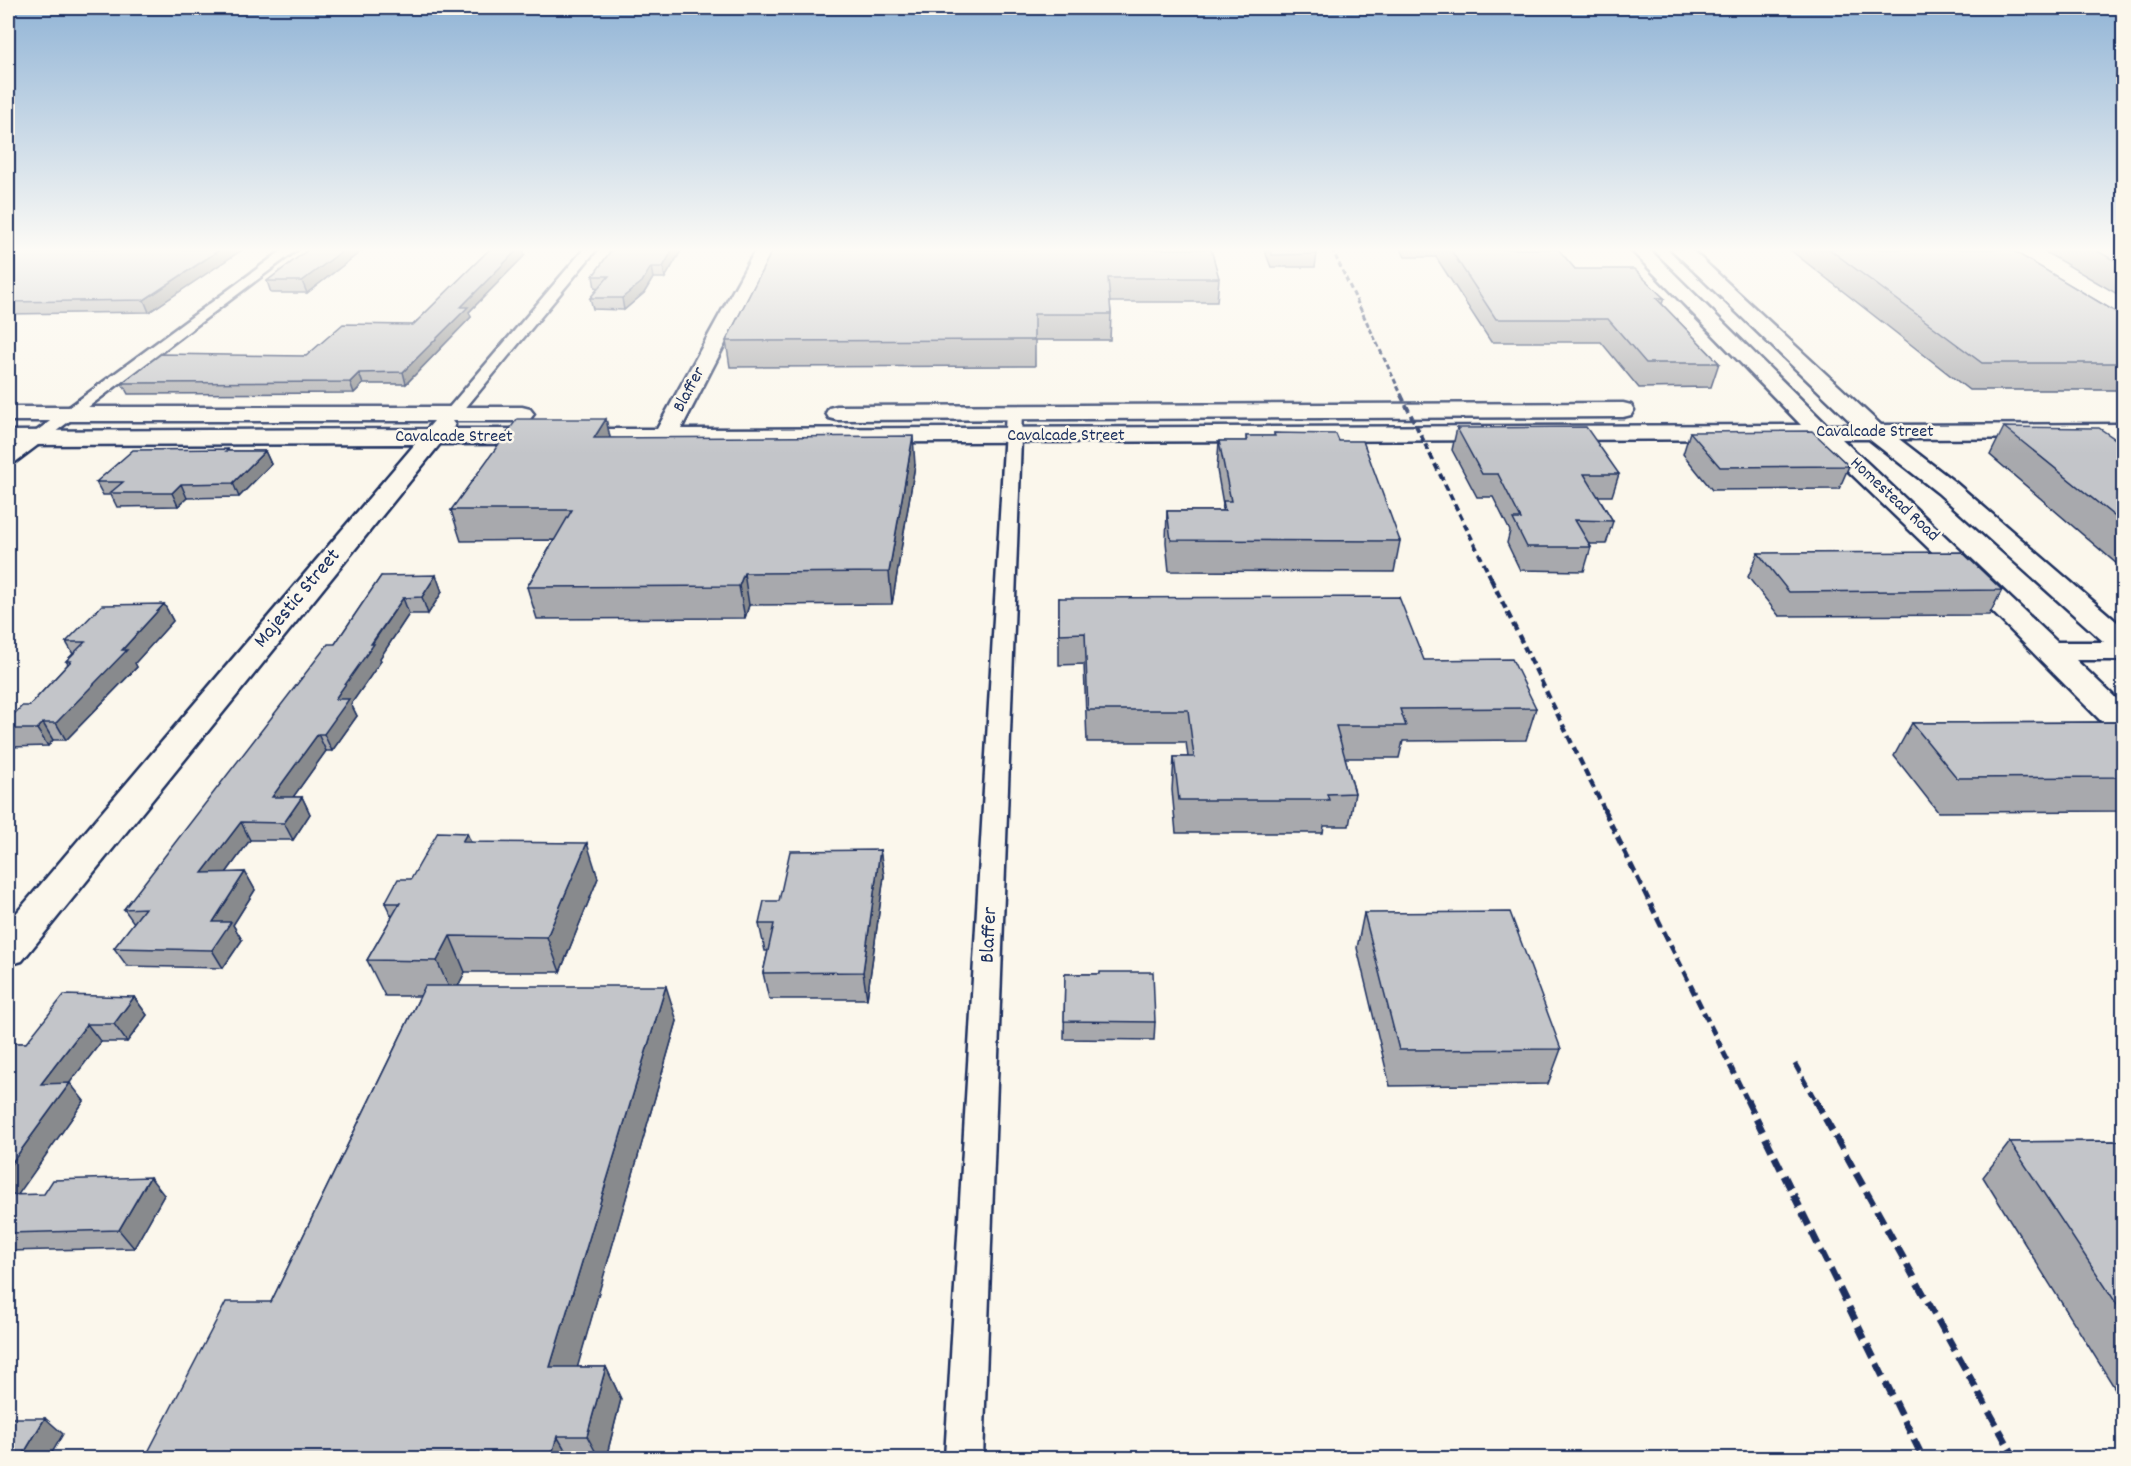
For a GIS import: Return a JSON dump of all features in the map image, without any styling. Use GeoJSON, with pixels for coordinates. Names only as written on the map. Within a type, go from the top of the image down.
{"type":"FeatureCollection","features":[{"type":"Feature","properties":{"kind":"main road","name":"Blaffer"},"geometry":{"type":"LineString","coordinates":[[665,436],[729,317]]}},
{"type":"Feature","properties":{"kind":"main road","name":"Homestead Road"},"geometry":{"type":"LineString","coordinates":[[1708,317],[1821,432],[1958,561],[2124,725]]}},
{"type":"Feature","properties":{"kind":"main road","name":"Homestead Road"},"geometry":{"type":"LineString","coordinates":[[1753,317],[1875,432],[1947,488],[2124,644]]}},
{"type":"Feature","properties":{"kind":"main road","name":"Cavalcade Street"},"geometry":{"type":"LineString","coordinates":[[8,414],[442,425],[665,436],[1014,424],[1646,410]]}},
{"type":"Feature","properties":{"kind":"main road","name":"Cavalcade Street"},"geometry":{"type":"LineString","coordinates":[[1766,410],[1886,410]]}},
{"type":"Feature","properties":{"kind":"main road","name":"Cavalcade Street"},"geometry":{"type":"LineString","coordinates":[[815,413],[1014,424],[1821,432],[2124,431]]}},
{"type":"Feature","properties":{"kind":"main road","name":"Cavalcade Street"},"geometry":{"type":"LineString","coordinates":[[8,438],[442,425],[546,414]]}},
{"type":"Feature","properties":{"kind":"main road"},"geometry":{"type":"LineString","coordinates":[[653,414],[700,414]]}},
{"type":"Feature","properties":{"kind":"main road","name":"Majestic Street"},"geometry":{"type":"LineString","coordinates":[[8,950],[442,425]]}},
{"type":"Feature","properties":{"kind":"main road"},"geometry":{"type":"LineString","coordinates":[[2048,651],[2124,651]]}},
{"type":"Feature","properties":{"kind":"street"},"geometry":{"type":"LineString","coordinates":[[8,459],[200,317]]}},
{"type":"Feature","properties":{"kind":"street","name":"Majestic Street"},"geometry":{"type":"LineString","coordinates":[[442,425],[533,317]]}},
{"type":"Feature","properties":{"kind":"street","name":"Blaffer"},"geometry":{"type":"LineString","coordinates":[[964,1458],[1014,424]]}},
{"type":"Feature","properties":{"kind":"building"},"geometry":{"type":"Polygon","coordinates":[[[421,317],[458,317],[403,372],[359,373],[350,382],[122,383],[161,354],[306,356],[343,324],[413,325],[421,317]]]}},
{"type":"Feature","properties":{"kind":"building"},"geometry":{"type":"Polygon","coordinates":[[[738,317],[1034,317],[1034,340],[726,341],[738,317]]]}},
{"type":"Feature","properties":{"kind":"building"},"geometry":{"type":"Polygon","coordinates":[[[1495,317],[1675,317],[1719,363],[1646,363],[1608,319],[1495,317]]]}},
{"type":"Feature","properties":{"kind":"building"},"geometry":{"type":"Polygon","coordinates":[[[1921,317],[2124,317],[2124,363],[1982,363],[1921,317]]]}},
{"type":"Feature","properties":{"kind":"building"},"geometry":{"type":"Polygon","coordinates":[[[517,419],[606,419],[594,438],[913,436],[889,572],[744,573],[739,586],[527,587],[572,510],[451,510],[517,419]]]}},
{"type":"Feature","properties":{"kind":"building"},"geometry":{"type":"Polygon","coordinates":[[[1586,427],[1619,474],[1584,474],[1613,521],[1575,520],[1591,547],[1527,547],[1513,519],[1521,519],[1498,474],[1482,474],[1457,428],[1586,427]]]}},
{"type":"Feature","properties":{"kind":"building"},"geometry":{"type":"Polygon","coordinates":[[[2004,427],[2099,428],[2124,445],[2124,524],[2004,427]]]}},
{"type":"Feature","properties":{"kind":"building"},"geometry":{"type":"Polygon","coordinates":[[[1812,431],[1849,466],[1720,467],[1690,432],[1812,431]]]}},
{"type":"Feature","properties":{"kind":"building"},"geometry":{"type":"Polygon","coordinates":[[[1274,433],[1336,434],[1339,441],[1363,441],[1400,541],[1171,540],[1167,511],[1225,511],[1223,501],[1231,501],[1219,441],[1247,441],[1246,436],[1275,436],[1274,433]]]}},
{"type":"Feature","properties":{"kind":"building"},"geometry":{"type":"Polygon","coordinates":[[[228,449],[226,451],[265,451],[233,483],[181,484],[172,493],[110,493],[123,482],[96,482],[133,450],[228,449]]]}},
{"type":"Feature","properties":{"kind":"building"},"geometry":{"type":"Polygon","coordinates":[[[1962,552],[2002,590],[1789,592],[1758,553],[1962,552]]]}},
{"type":"Feature","properties":{"kind":"building"},"geometry":{"type":"Polygon","coordinates":[[[436,575],[422,597],[403,598],[335,699],[349,699],[324,734],[318,734],[272,797],[302,797],[284,823],[241,822],[202,873],[245,872],[213,922],[231,922],[212,950],[114,948],[145,908],[124,909],[328,644],[335,644],[381,576],[436,575]]]}},
{"type":"Feature","properties":{"kind":"building"},"geometry":{"type":"Polygon","coordinates":[[[1399,597],[1424,660],[1512,659],[1536,708],[1400,709],[1406,726],[1336,726],[1355,793],[1327,794],[1329,800],[1179,800],[1174,757],[1194,757],[1188,710],[1088,710],[1085,633],[1059,634],[1059,598],[1399,597]]]}},
{"type":"Feature","properties":{"kind":"building"},"geometry":{"type":"Polygon","coordinates":[[[164,604],[122,650],[127,650],[56,723],[43,723],[37,729],[8,729],[8,720],[22,706],[29,706],[71,661],[66,661],[85,642],[66,642],[102,605],[164,604]]]}},
{"type":"Feature","properties":{"kind":"building"},"geometry":{"type":"Polygon","coordinates":[[[2124,722],[2124,777],[1957,778],[1912,723],[2124,722]]]}},
{"type":"Feature","properties":{"kind":"building"},"geometry":{"type":"Polygon","coordinates":[[[438,832],[467,833],[462,842],[587,843],[547,937],[450,936],[437,961],[367,960],[400,903],[385,903],[398,879],[411,879],[438,832]]]}},
{"type":"Feature","properties":{"kind":"building"},"geometry":{"type":"Polygon","coordinates":[[[880,850],[863,972],[763,973],[774,924],[759,924],[764,901],[779,901],[790,851],[880,850]]]}},
{"type":"Feature","properties":{"kind":"building"},"geometry":{"type":"Polygon","coordinates":[[[1510,912],[1561,1049],[1399,1050],[1364,913],[1510,912]]]}},
{"type":"Feature","properties":{"kind":"building"},"geometry":{"type":"Polygon","coordinates":[[[1100,972],[1153,972],[1155,1022],[1064,1021],[1065,974],[1100,974],[1100,972]]]}},
{"type":"Feature","properties":{"kind":"building"},"geometry":{"type":"Polygon","coordinates":[[[425,986],[666,986],[550,1367],[606,1367],[587,1436],[557,1436],[551,1458],[145,1458],[226,1302],[271,1302],[425,986]]]}},
{"type":"Feature","properties":{"kind":"building"},"geometry":{"type":"Polygon","coordinates":[[[64,995],[134,997],[114,1024],[87,1024],[41,1084],[70,1083],[8,1168],[8,1043],[26,1043],[64,995]]]}},
{"type":"Feature","properties":{"kind":"building"},"geometry":{"type":"Polygon","coordinates":[[[2124,1141],[2124,1315],[2010,1142],[2124,1141]]]}},
{"type":"Feature","properties":{"kind":"building"},"geometry":{"type":"Polygon","coordinates":[[[150,1177],[119,1230],[8,1233],[8,1195],[44,1194],[53,1180],[150,1177]]]}},
{"type":"Feature","properties":{"kind":"building"},"geometry":{"type":"Polygon","coordinates":[[[8,1418],[45,1418],[21,1458],[8,1458],[8,1418]]]}},
{"type":"Feature","properties":{"kind":"railway"},"geometry":{"type":"LineString","coordinates":[[1365,317],[1402,396]]}},
{"type":"Feature","properties":{"kind":"railway"},"geometry":{"type":"LineString","coordinates":[[1401,395],[1492,580]]}},
{"type":"Feature","properties":{"kind":"railway"},"geometry":{"type":"LineString","coordinates":[[1491,579],[1605,811]]}},
{"type":"Feature","properties":{"kind":"railway"},"geometry":{"type":"LineString","coordinates":[[1604,810],[1748,1102]]}},
{"type":"Feature","properties":{"kind":"railway"},"geometry":{"type":"LineString","coordinates":[[1795,1064],[1816,1102]]}},
{"type":"Feature","properties":{"kind":"railway"},"geometry":{"type":"LineString","coordinates":[[1747,1100],[1923,1458]]}},
{"type":"Feature","properties":{"kind":"railway"},"geometry":{"type":"LineString","coordinates":[[1815,1100],[2015,1458]]}}]}
